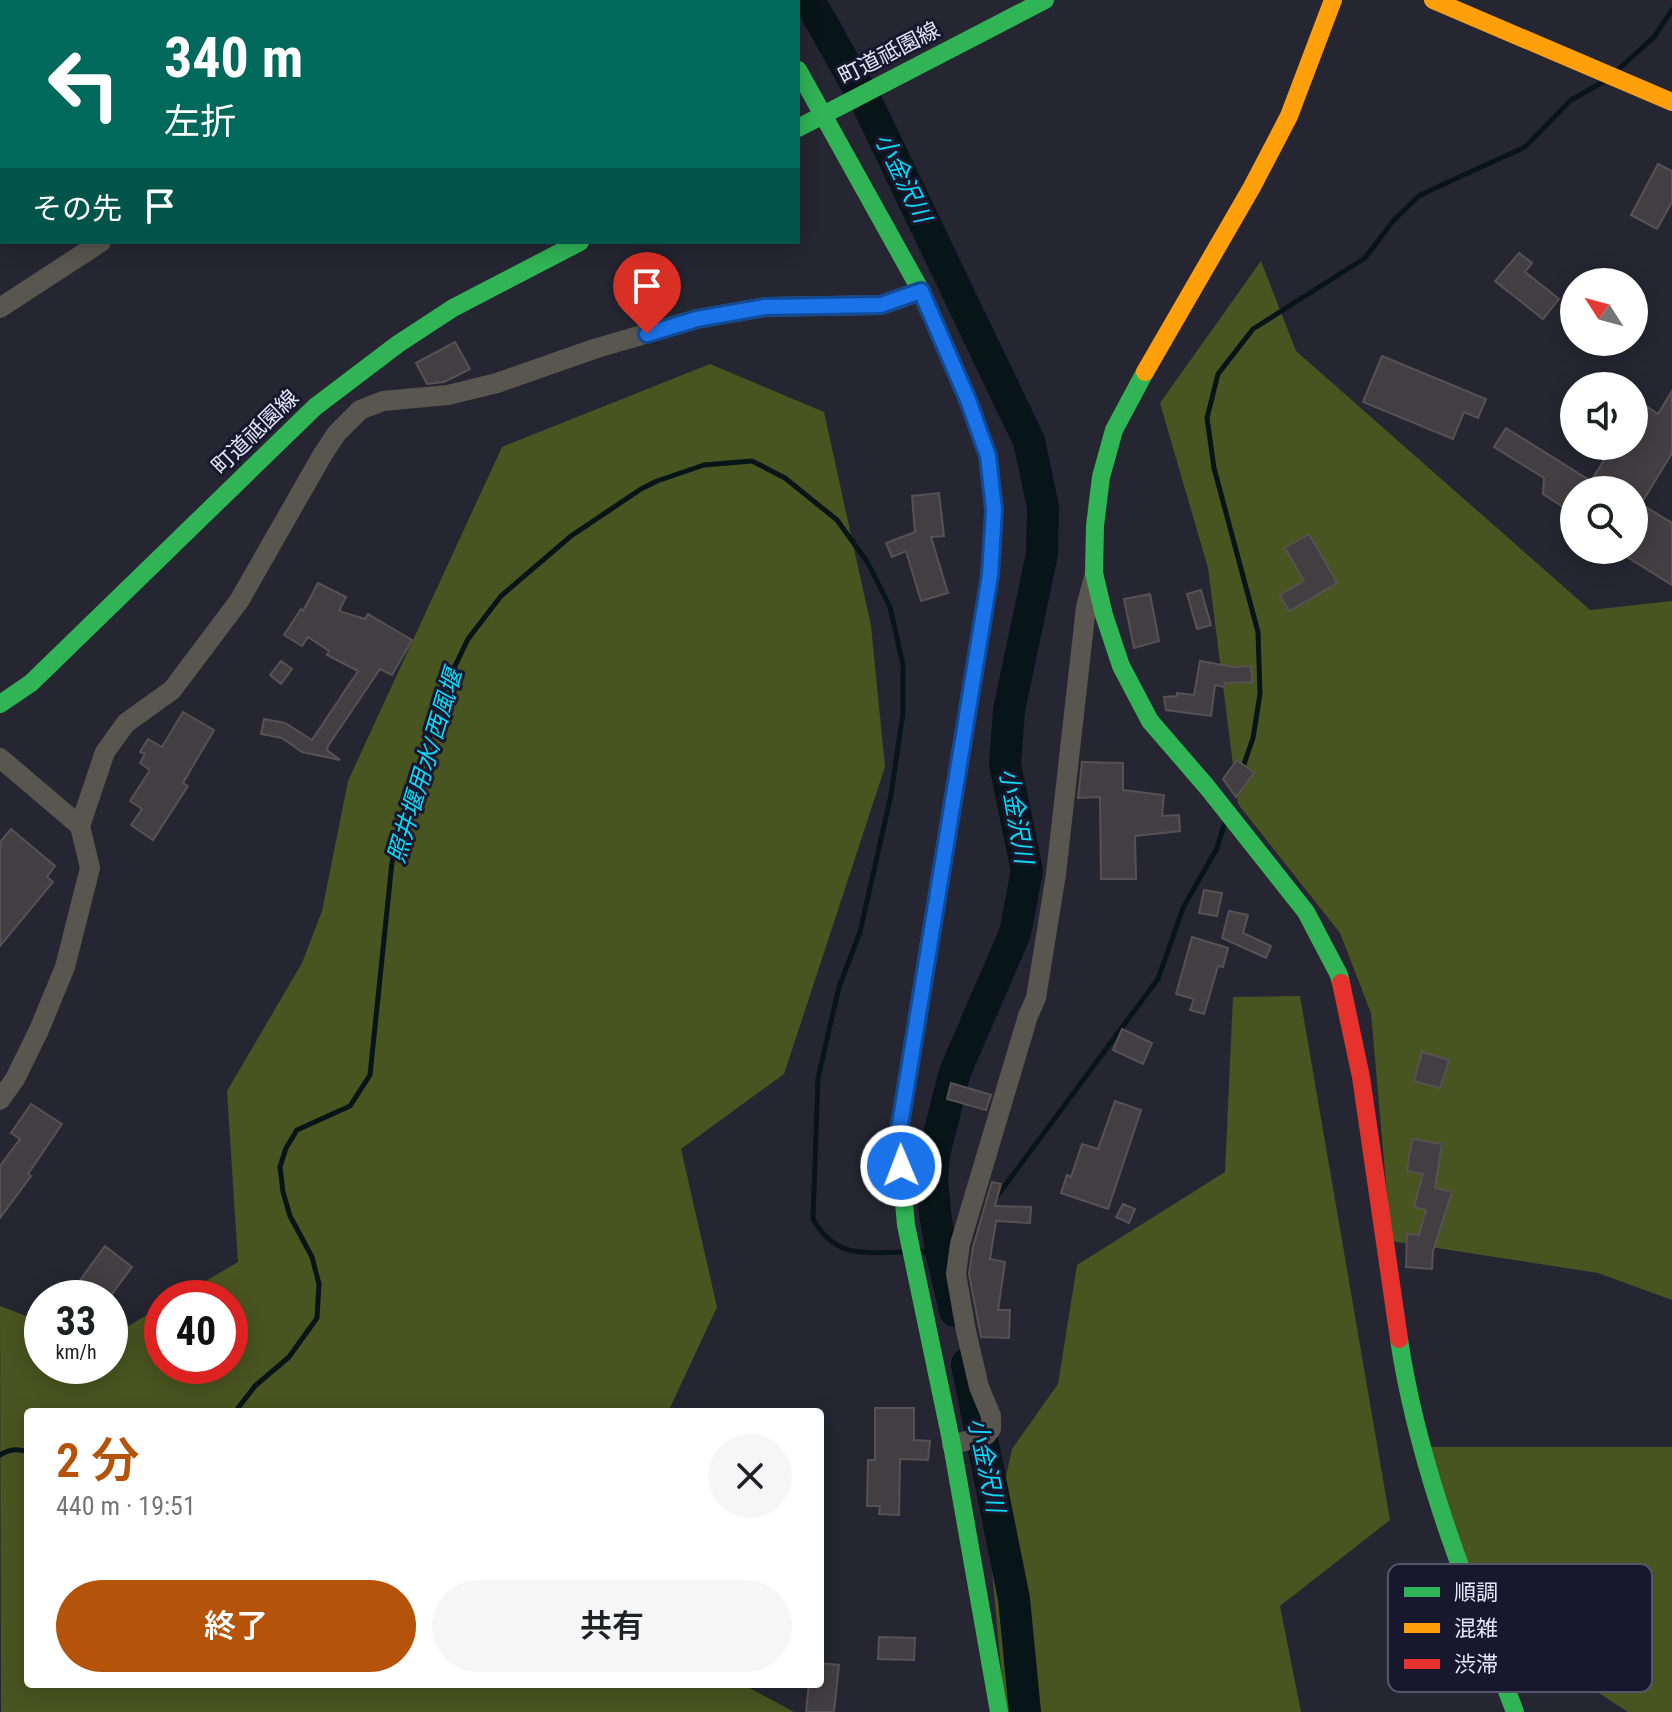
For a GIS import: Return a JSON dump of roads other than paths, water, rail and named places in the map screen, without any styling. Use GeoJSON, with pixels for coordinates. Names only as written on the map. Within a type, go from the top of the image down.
{"type":"FeatureCollection","features":[{"type":"Feature","properties":{"kind":"street","name":"町道祗園線"},"geometry":{"type":"LineString","coordinates":[[800,127],[1045,0]]}},
{"type":"Feature","properties":{"kind":"street"},"geometry":{"type":"LineString","coordinates":[[952,1445],[986,1435],[991,1429],[991,1416],[979,1387],[956,1274],[964,1228],[1036,998],[1056,874],[1086,607],[1094,573],[1095,526],[1101,477],[1114,430],[1283,128],[1333,0]]}},
{"type":"Feature","properties":{"kind":"street"},"geometry":{"type":"LineString","coordinates":[[1433,0],[1672,102]]}},
{"type":"Feature","properties":{"kind":"street"},"geometry":{"type":"LineString","coordinates":[[800,73],[921,291],[968,400],[988,456],[994,510],[990,575],[898,1137],[906,1225],[952,1445],[999,1712]]}},
{"type":"Feature","properties":{"kind":"street"},"geometry":{"type":"LineString","coordinates":[[0,308],[98,244]]}},
{"type":"Feature","properties":{"kind":"street","name":"町道祗園線"},"geometry":{"type":"LineString","coordinates":[[0,704],[31,683],[315,407],[353,375],[453,308],[576,244]]}},
{"type":"Feature","properties":{"kind":"street"},"geometry":{"type":"LineString","coordinates":[[0,1100],[15,1079],[39,1030],[65,967],[90,868],[80,826],[105,752],[126,723],[172,690],[239,601],[323,454],[337,433],[360,410],[383,401],[448,395],[497,383],[597,348],[697,319],[765,307],[881,305],[921,291]]}},
{"type":"Feature","properties":{"kind":"street"},"geometry":{"type":"LineString","coordinates":[[1094,573],[1121,666],[1150,721],[1306,912],[1339,975],[1364,1091],[1407,1394],[1459,1564]]}},
{"type":"Feature","properties":{"kind":"street"},"geometry":{"type":"LineString","coordinates":[[0,758],[80,826]]}},
{"type":"Feature","properties":{"kind":"street"},"geometry":{"type":"LineString","coordinates":[[1507,1692],[1515,1712]]}},
{"type":"Feature","properties":{"kind":"waterway","name":"小金沢川"},"geometry":{"type":"LineString","coordinates":[[809,0],[868,105],[1029,441],[1043,507],[1042,554],[1009,710],[1005,764],[1027,871],[1015,933],[955,1072],[934,1154],[932,1180],[935,1213],[955,1311]]}},
{"type":"Feature","properties":{"kind":"waterway"},"geometry":{"type":"LineString","coordinates":[[1620,68],[1654,37],[1672,10]]}},
{"type":"Feature","properties":{"kind":"waterway"},"geometry":{"type":"LineString","coordinates":[[1242,770],[1253,738],[1260,694],[1258,632],[1214,468],[1207,418],[1218,374],[1253,329],[1365,258],[1394,220],[1420,195],[1525,147],[1571,100],[1603,82]]}},
{"type":"Feature","properties":{"kind":"waterway","name":"照井堰用水/西風堰"},"geometry":{"type":"LineString","coordinates":[[238,1408],[255,1386],[289,1357],[317,1318],[319,1284],[312,1257],[290,1216],[280,1167],[286,1148],[297,1130],[350,1106],[370,1075],[392,862],[444,689],[468,639],[501,596],[571,536],[641,489],[704,465],[752,461],[785,478],[837,520],[868,563],[890,607],[903,665],[903,713],[891,795],[860,932],[839,987],[818,1078],[813,1219],[822,1232],[841,1247],[863,1252],[902,1252]]}},
{"type":"Feature","properties":{"kind":"waterway"},"geometry":{"type":"LineString","coordinates":[[995,1199],[1158,979],[1183,908],[1217,848],[1224,825]]}},
{"type":"Feature","properties":{"kind":"waterway","name":"照井堰用水/西風堰"},"geometry":{"type":"LineString","coordinates":[[920,1251],[942,1255],[955,1241]]}},
{"type":"Feature","properties":{"kind":"waterway","name":"小金沢川"},"geometry":{"type":"LineString","coordinates":[[967,1364],[1014,1599],[1025,1712]]}},
{"type":"Feature","properties":{"kind":"waterway","name":"照井堰用水/西風堰"},"geometry":{"type":"LineString","coordinates":[[0,1455],[7,1451],[24,1451]]}}]}
